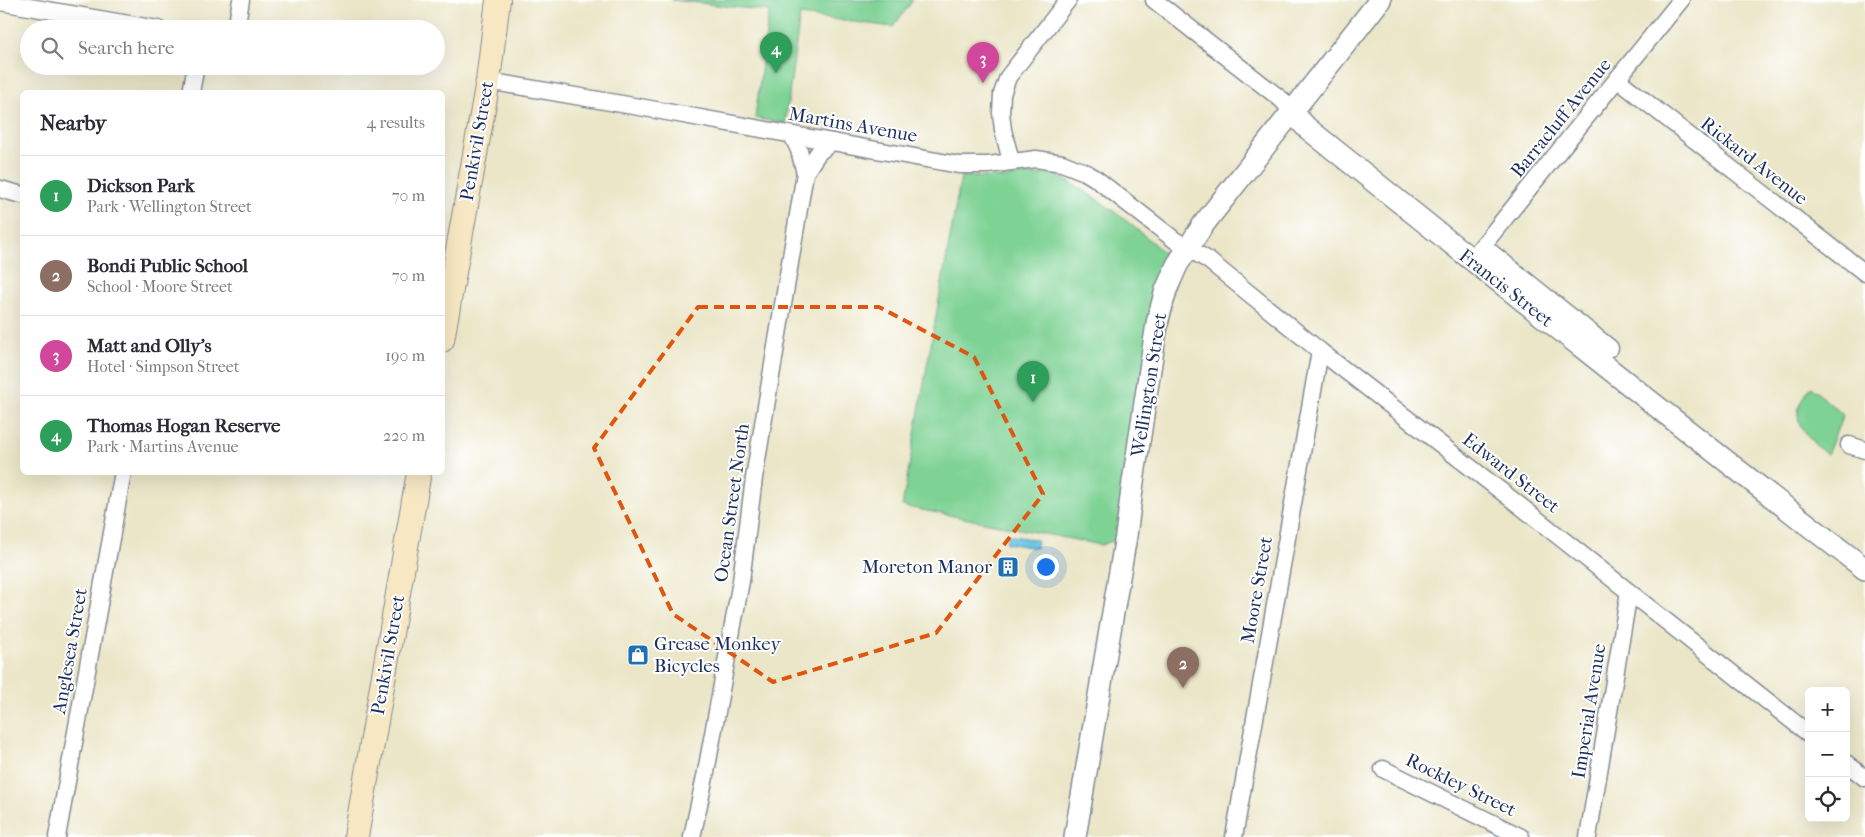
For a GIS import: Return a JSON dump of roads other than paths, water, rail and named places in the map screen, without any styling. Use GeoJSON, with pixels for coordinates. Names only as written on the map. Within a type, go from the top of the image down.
{"type":"FeatureCollection","features":[{"type":"Feature","properties":{"kind":"main road","name":"Penkivil Street"},"geometry":{"type":"LineString","coordinates":[[445,323],[488,81],[498,0]]}},
{"type":"Feature","properties":{"kind":"main road","name":"Penkivil Street"},"geometry":{"type":"LineString","coordinates":[[356,837],[418,475]]}},
{"type":"Feature","properties":{"kind":"street"},"geometry":{"type":"LineString","coordinates":[[238,20],[241,0]]}},
{"type":"Feature","properties":{"kind":"street"},"geometry":{"type":"LineString","coordinates":[[1011,162],[1003,130],[1001,113],[1002,94],[1008,77],[1068,0]]}},
{"type":"Feature","properties":{"kind":"street","name":"Francis Street"},"geometry":{"type":"LineString","coordinates":[[1154,0],[1282,100],[1307,128],[1610,348]]}},
{"type":"Feature","properties":{"kind":"street","name":"Wellington Street"},"geometry":{"type":"LineString","coordinates":[[1075,837],[1126,536],[1157,322],[1166,290],[1187,248],[1380,0]]}},
{"type":"Feature","properties":{"kind":"street","name":"Barracluff Avenue"},"geometry":{"type":"LineString","coordinates":[[1477,253],[1681,0]]}},
{"type":"Feature","properties":{"kind":"street"},"geometry":{"type":"LineString","coordinates":[[0,2],[105,20]]}},
{"type":"Feature","properties":{"kind":"street"},"geometry":{"type":"LineString","coordinates":[[191,90],[194,75]]}},
{"type":"Feature","properties":{"kind":"street","name":"Rickard Avenue"},"geometry":{"type":"LineString","coordinates":[[1618,80],[1865,273]]}},
{"type":"Feature","properties":{"kind":"street","name":"Martins Avenue"},"geometry":{"type":"LineString","coordinates":[[488,81],[959,165],[988,165],[1028,159],[1062,164],[1085,172],[1105,185],[1187,248]]}},
{"type":"Feature","properties":{"kind":"street","name":"Ocean Street North"},"geometry":{"type":"LineString","coordinates":[[792,135],[799,150],[805,174]]}},
{"type":"Feature","properties":{"kind":"street","name":"Ocean Street North"},"geometry":{"type":"LineString","coordinates":[[692,837],[706,772],[741,581],[754,478],[805,174],[818,153],[832,142]]}},
{"type":"Feature","properties":{"kind":"street"},"geometry":{"type":"LineString","coordinates":[[0,189],[20,194]]}},
{"type":"Feature","properties":{"kind":"street","name":"Edward Street"},"geometry":{"type":"LineString","coordinates":[[1187,248],[1208,260],[1320,351],[1806,732]]}},
{"type":"Feature","properties":{"kind":"street","name":"Francis Street"},"geometry":{"type":"LineString","coordinates":[[1477,253],[1746,477],[1865,569]]}},
{"type":"Feature","properties":{"kind":"street","name":"Moore Street"},"geometry":{"type":"LineString","coordinates":[[1234,837],[1320,351]]}},
{"type":"Feature","properties":{"kind":"street","name":"Anglesea Street"},"geometry":{"type":"LineString","coordinates":[[57,837],[122,475]]}},
{"type":"Feature","properties":{"kind":"street","name":"Imperial Avenue"},"geometry":{"type":"LineString","coordinates":[[1588,837],[1629,592]]}},
{"type":"Feature","properties":{"kind":"street"},"geometry":{"type":"LineString","coordinates":[[1850,766],[1865,778]]}},
{"type":"Feature","properties":{"kind":"street","name":"Rockley Street"},"geometry":{"type":"LineString","coordinates":[[1383,769],[1521,837]]}},
{"type":"Feature","properties":{"kind":"water"},"geometry":{"type":"Polygon","coordinates":[[[1008,535],[1037,540],[1036,548],[1006,543],[1008,535]]]}},
{"type":"Feature","properties":{"kind":"place","name":"Thomas Hogan Reserve"},"geometry":{"type":"Point","coordinates":[776,73]}},
{"type":"Feature","properties":{"kind":"place","name":"Matt and Olly's"},"geometry":{"type":"Point","coordinates":[983,83]}},
{"type":"Feature","properties":{"kind":"place","name":"Dickson Park"},"geometry":{"type":"Point","coordinates":[1033,402]}},
{"type":"Feature","properties":{"kind":"place","name":"Moreton Manor"},"geometry":{"type":"Point","coordinates":[1008,567]}},
{"type":"Feature","properties":{"kind":"place","name":"Grease Monkey Bicycles"},"geometry":{"type":"Point","coordinates":[638,655]}},
{"type":"Feature","properties":{"kind":"place","name":"Bondi Public School"},"geometry":{"type":"Point","coordinates":[1183,688]}}]}
